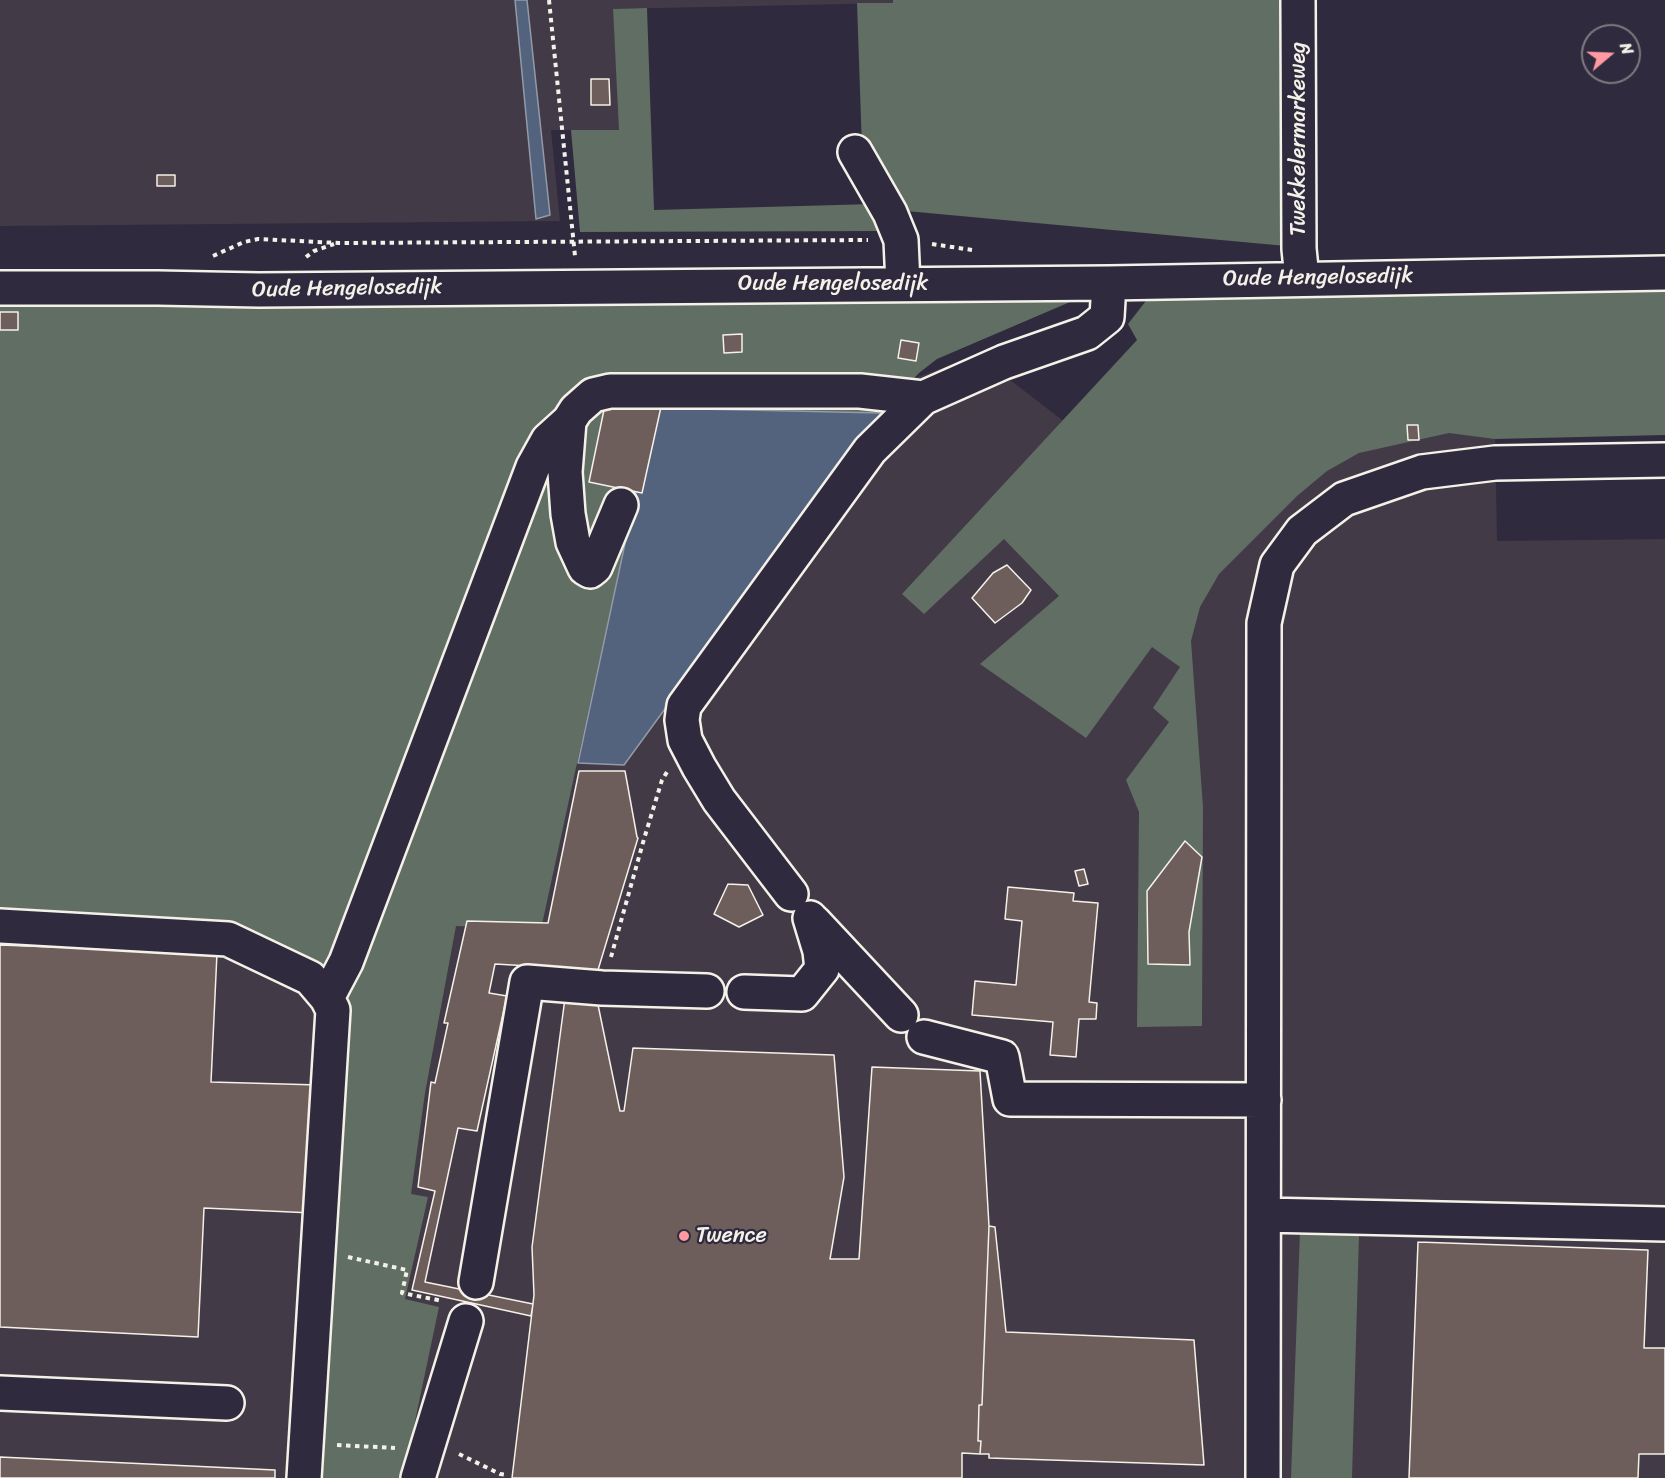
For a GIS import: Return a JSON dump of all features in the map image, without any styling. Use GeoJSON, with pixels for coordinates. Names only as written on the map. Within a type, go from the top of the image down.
{"type":"FeatureCollection","features":[{"type":"Feature","properties":{"kind":"street","name":"Twekkelermarkeweg"},"geometry":{"type":"LineString","coordinates":[[1298,0],[1299,249],[1302,278]]}},
{"type":"Feature","properties":{"kind":"street"},"geometry":{"type":"LineString","coordinates":[[855,152],[890,213],[901,240],[903,284]]}},
{"type":"Feature","properties":{"kind":"street","name":"Oude Hengelosedijk"},"geometry":{"type":"LineString","coordinates":[[0,288],[259,290],[1109,283],[1665,273]]}},
{"type":"Feature","properties":{"kind":"street"},"geometry":{"type":"LineString","coordinates":[[791,894],[718,800],[699,767],[685,740],[682,720],[684,706],[870,450],[923,398],[1004,362],[1087,333],[1107,317],[1109,283]]}},
{"type":"Feature","properties":{"kind":"street"},"geometry":{"type":"LineString","coordinates":[[327,998],[346,962],[533,466],[548,440],[569,421],[576,410],[593,395],[610,391],[860,391],[923,398]]}},
{"type":"Feature","properties":{"kind":"street"},"geometry":{"type":"LineString","coordinates":[[569,421],[565,472],[568,514],[573,542],[585,568],[590,571],[596,567],[621,505]]}},
{"type":"Feature","properties":{"kind":"street"},"geometry":{"type":"LineString","coordinates":[[1263,1478],[1264,623],[1277,565],[1302,531],[1344,498],[1422,472],[1495,463],[1665,460]]}},
{"type":"Feature","properties":{"kind":"street"},"geometry":{"type":"LineString","coordinates":[[744,992],[802,994],[822,969],[820,951],[810,918],[912,1026],[1002,1057],[1010,1099],[1263,1100]]}},
{"type":"Feature","properties":{"kind":"street"},"geometry":{"type":"LineString","coordinates":[[0,926],[228,939],[310,978],[327,998],[333,1010],[304,1478]]}},
{"type":"Feature","properties":{"kind":"street"},"geometry":{"type":"LineString","coordinates":[[422,1464],[465,1302],[527,982],[602,988],[707,991]]}},
{"type":"Feature","properties":{"kind":"street"},"geometry":{"type":"LineString","coordinates":[[1264,1215],[1665,1224]]}},
{"type":"Feature","properties":{"kind":"street"},"geometry":{"type":"LineString","coordinates":[[0,1393],[227,1403]]}},
{"type":"Feature","properties":{"kind":"path"},"geometry":{"type":"LineString","coordinates":[[549,0],[578,286]]}},
{"type":"Feature","properties":{"kind":"path"},"geometry":{"type":"LineString","coordinates":[[207,259],[244,242],[258,239],[339,243],[901,240],[982,251]]}},
{"type":"Feature","properties":{"kind":"path"},"geometry":{"type":"LineString","coordinates":[[602,988],[662,780],[685,740]]}},
{"type":"Feature","properties":{"kind":"path"},"geometry":{"type":"LineString","coordinates":[[318,1251],[407,1270],[402,1293],[465,1302]]}},
{"type":"Feature","properties":{"kind":"path"},"geometry":{"type":"LineString","coordinates":[[306,1443],[422,1464],[457,1452],[500,1474],[508,1475]]}},
{"type":"Feature","properties":{"kind":"shaded area"},"geometry":{"type":"Polygon","coordinates":[[[0,0],[893,0],[893,3],[613,9],[620,130],[551,130],[560,221],[0,226],[0,0]]]}},
{"type":"Feature","properties":{"kind":"shaded area","name":"Twence"},"geometry":{"type":"Polygon","coordinates":[[[978,355],[1062,420],[1495,424],[1497,541],[1665,539],[1665,1478],[0,1478],[0,412],[554,381],[918,377],[978,355]]]}},
{"type":"Feature","properties":{"kind":"green space"},"geometry":{"type":"Polygon","coordinates":[[[893,0],[1287,0],[1286,246],[906,211],[862,149],[857,3],[893,3],[893,0]]]}},
{"type":"Feature","properties":{"kind":"green space"},"geometry":{"type":"Polygon","coordinates":[[[647,8],[654,210],[873,204],[883,231],[580,232],[571,130],[619,130],[613,9],[647,8]]]}},
{"type":"Feature","properties":{"kind":"green space"},"geometry":{"type":"Polygon","coordinates":[[[1665,292],[1665,435],[1495,439],[1449,433],[1359,453],[1327,471],[1297,496],[1219,574],[1200,607],[1191,641],[1203,807],[1202,1026],[1137,1027],[1139,812],[1126,780],[1169,722],[1153,708],[1180,667],[1152,647],[1086,738],[980,664],[1059,596],[1004,539],[924,614],[902,594],[1137,340],[1128,324],[1152,293],[1665,292]]]}},
{"type":"Feature","properties":{"kind":"green space"},"geometry":{"type":"Polygon","coordinates":[[[1091,293],[937,359],[919,373],[881,413],[654,408],[541,929],[456,926],[425,1093],[411,1194],[428,1197],[405,1299],[439,1307],[403,1478],[321,1478],[347,1005],[286,950],[227,921],[0,910],[0,298],[1091,293]]]}},
{"type":"Feature","properties":{"kind":"green space"},"geometry":{"type":"Polygon","coordinates":[[[1300,1231],[1359,1236],[1352,1478],[1291,1478],[1300,1231]]]}},
{"type":"Feature","properties":{"kind":"water"},"geometry":{"type":"Polygon","coordinates":[[[515,0],[527,0],[550,215],[536,219],[515,0]]]}},
{"type":"Feature","properties":{"kind":"water"},"geometry":{"type":"Polygon","coordinates":[[[654,408],[881,413],[624,765],[578,763],[654,408]]]}},
{"type":"Feature","properties":{"kind":"building"},"geometry":{"type":"Polygon","coordinates":[[[591,79],[609,79],[610,105],[591,105],[591,79]]]}},
{"type":"Feature","properties":{"kind":"building"},"geometry":{"type":"Polygon","coordinates":[[[157,175],[175,175],[175,186],[157,186],[157,175]]]}},
{"type":"Feature","properties":{"kind":"building"},"geometry":{"type":"Polygon","coordinates":[[[0,312],[18,312],[18,330],[0,330],[0,312]]]}},
{"type":"Feature","properties":{"kind":"building"},"geometry":{"type":"Polygon","coordinates":[[[742,334],[742,352],[724,353],[723,335],[742,334]]]}},
{"type":"Feature","properties":{"kind":"building"},"geometry":{"type":"Polygon","coordinates":[[[901,340],[919,343],[916,361],[898,358],[901,340]]]}},
{"type":"Feature","properties":{"kind":"building"},"geometry":{"type":"Polygon","coordinates":[[[605,405],[661,407],[642,493],[589,482],[605,405]]]}},
{"type":"Feature","properties":{"kind":"building"},"geometry":{"type":"Polygon","coordinates":[[[1407,425],[1418,425],[1419,440],[1408,440],[1407,425]]]}},
{"type":"Feature","properties":{"kind":"building"},"geometry":{"type":"Polygon","coordinates":[[[1007,565],[1031,590],[1022,603],[995,623],[972,598],[993,573],[1007,565]]]}},
{"type":"Feature","properties":{"kind":"building"},"geometry":{"type":"Polygon","coordinates":[[[579,771],[625,771],[638,838],[598,970],[495,964],[489,993],[507,996],[477,1131],[458,1128],[425,1282],[533,1304],[531,1316],[412,1290],[435,1191],[418,1187],[431,1082],[435,1083],[448,1023],[444,1023],[467,921],[548,923],[579,771]]]}},
{"type":"Feature","properties":{"kind":"building"},"geometry":{"type":"Polygon","coordinates":[[[1185,841],[1202,857],[1189,932],[1190,965],[1148,964],[1147,891],[1185,841]]]}},
{"type":"Feature","properties":{"kind":"building"},"geometry":{"type":"Polygon","coordinates":[[[1084,869],[1088,884],[1079,886],[1075,871],[1084,869]]]}},
{"type":"Feature","properties":{"kind":"building"},"geometry":{"type":"Polygon","coordinates":[[[728,884],[748,885],[763,915],[739,927],[714,914],[728,884]]]}},
{"type":"Feature","properties":{"kind":"building"},"geometry":{"type":"Polygon","coordinates":[[[1008,887],[1074,893],[1073,901],[1098,903],[1089,1002],[1097,1003],[1096,1019],[1079,1019],[1076,1057],[1050,1055],[1053,1022],[972,1015],[975,981],[1016,985],[1022,921],[1005,919],[1008,887]]]}},
{"type":"Feature","properties":{"kind":"building"},"geometry":{"type":"Polygon","coordinates":[[[0,945],[217,953],[211,1082],[319,1085],[312,1213],[204,1208],[198,1337],[0,1327],[0,945]]]}},
{"type":"Feature","properties":{"kind":"building","name":"Twence"},"geometry":{"type":"Polygon","coordinates":[[[565,998],[597,1000],[620,1111],[624,1111],[633,1048],[834,1055],[844,1177],[830,1259],[859,1259],[872,1067],[980,1071],[989,1226],[982,1405],[979,1405],[978,1441],[981,1441],[980,1454],[962,1453],[962,1478],[512,1478],[534,1295],[532,1247],[565,998]]]}},
{"type":"Feature","properties":{"kind":"building"},"geometry":{"type":"Polygon","coordinates":[[[989,1226],[995,1227],[1006,1332],[1194,1340],[1204,1465],[989,1458],[989,1454],[980,1454],[979,1405],[982,1405],[989,1226]]]}},
{"type":"Feature","properties":{"kind":"building"},"geometry":{"type":"Polygon","coordinates":[[[1418,1242],[1648,1250],[1644,1348],[1665,1348],[1665,1454],[1639,1454],[1638,1478],[1409,1478],[1418,1242]]]}},
{"type":"Feature","properties":{"kind":"building"},"geometry":{"type":"Polygon","coordinates":[[[0,1457],[275,1470],[275,1478],[0,1478],[0,1457]]]}},
{"type":"Feature","properties":{"kind":"place","name":"Twence"},"geometry":{"type":"Point","coordinates":[684,1236]}}]}
